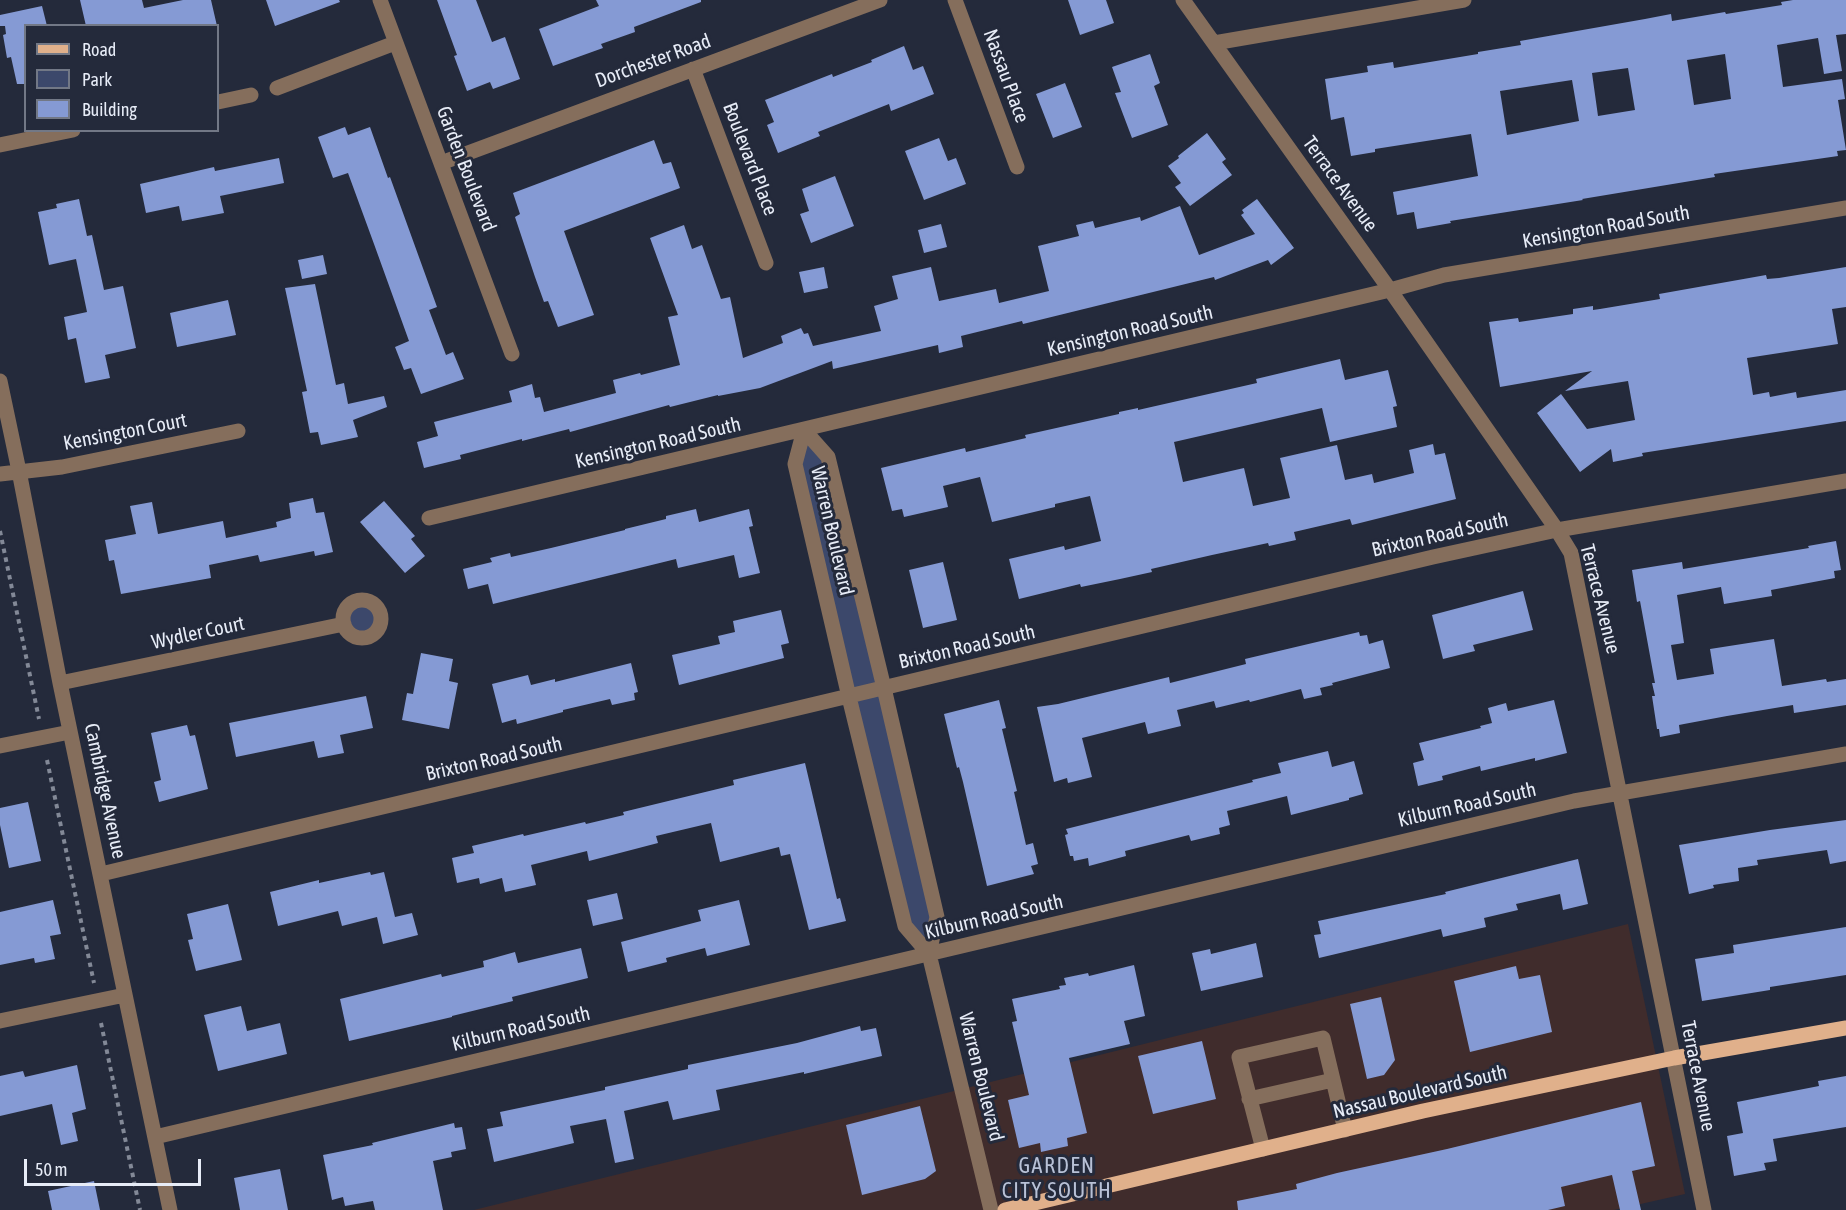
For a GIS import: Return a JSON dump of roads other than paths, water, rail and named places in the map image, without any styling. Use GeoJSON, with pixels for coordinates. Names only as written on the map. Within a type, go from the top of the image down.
{"type":"FeatureCollection","features":[{"type":"Feature","properties":{"kind":"main road","name":"Nassau Boulevard South"},"geometry":{"type":"LineString","coordinates":[[1005,1210],[1345,1130],[1674,1058],[1846,1028]]}},
{"type":"Feature","properties":{"kind":"street","name":"Garden Boulevard"},"geometry":{"type":"LineString","coordinates":[[380,0],[512,354]]}},
{"type":"Feature","properties":{"kind":"street","name":"Dorchester Road"},"geometry":{"type":"LineString","coordinates":[[441,162],[880,0]]}},
{"type":"Feature","properties":{"kind":"street","name":"Nassau Place"},"geometry":{"type":"LineString","coordinates":[[955,0],[1017,167]]}},
{"type":"Feature","properties":{"kind":"street","name":"Terrace Avenue"},"geometry":{"type":"LineString","coordinates":[[1183,0],[1390,290],[1571,553],[1704,1210]]}},
{"type":"Feature","properties":{"kind":"street"},"geometry":{"type":"LineString","coordinates":[[1214,43],[1464,0]]}},
{"type":"Feature","properties":{"kind":"street"},"geometry":{"type":"LineString","coordinates":[[277,88],[395,43]]}},
{"type":"Feature","properties":{"kind":"street","name":"Boulevard Place"},"geometry":{"type":"LineString","coordinates":[[693,69],[766,263]]}},
{"type":"Feature","properties":{"kind":"street"},"geometry":{"type":"LineString","coordinates":[[219,102],[251,95]]}},
{"type":"Feature","properties":{"kind":"street"},"geometry":{"type":"LineString","coordinates":[[0,145],[63,132]]}},
{"type":"Feature","properties":{"kind":"street","name":"Kensington Road South"},"geometry":{"type":"LineString","coordinates":[[429,518],[1390,290],[1444,275],[1846,208]]}},
{"type":"Feature","properties":{"kind":"street","name":"Cambridge Avenue"},"geometry":{"type":"LineString","coordinates":[[0,381],[20,471],[70,732],[170,1210]]}},
{"type":"Feature","properties":{"kind":"street","name":"Warren Boulevard"},"geometry":{"type":"LineString","coordinates":[[804,430],[828,457],[884,688],[937,917],[929,954],[991,1210]]}},
{"type":"Feature","properties":{"kind":"street","name":"Warren Boulevard"},"geometry":{"type":"LineString","coordinates":[[804,430],[795,464],[849,697],[905,926],[929,954]]}},
{"type":"Feature","properties":{"kind":"street","name":"Kensington Court"},"geometry":{"type":"LineString","coordinates":[[0,474],[62,467],[238,431]]}},
{"type":"Feature","properties":{"kind":"street","name":"Brixton Road South"},"geometry":{"type":"LineString","coordinates":[[101,874],[1433,557],[1557,530],[1846,481]]}},
{"type":"Feature","properties":{"kind":"street","name":"Wydler Court"},"geometry":{"type":"LineString","coordinates":[[60,682],[344,624]]}},
{"type":"Feature","properties":{"kind":"street"},"geometry":{"type":"LineString","coordinates":[[0,746],[70,732]]}},
{"type":"Feature","properties":{"kind":"street","name":"Kilburn Road South"},"geometry":{"type":"LineString","coordinates":[[155,1137],[1574,801],[1846,754]]}},
{"type":"Feature","properties":{"kind":"street"},"geometry":{"type":"LineString","coordinates":[[0,1021],[126,995]]}},
{"type":"Feature","properties":{"kind":"street"},"geometry":{"type":"LineString","coordinates":[[1263,1149],[1239,1057],[1323,1038],[1345,1130]]}},
{"type":"Feature","properties":{"kind":"street"},"geometry":{"type":"LineString","coordinates":[[1249,1099],[1333,1080]]}},
{"type":"Feature","properties":{"kind":"district","name":"GARDEN CITY SOUTH"},"geometry":{"type":"Point","coordinates":[1057,1178]}}]}
